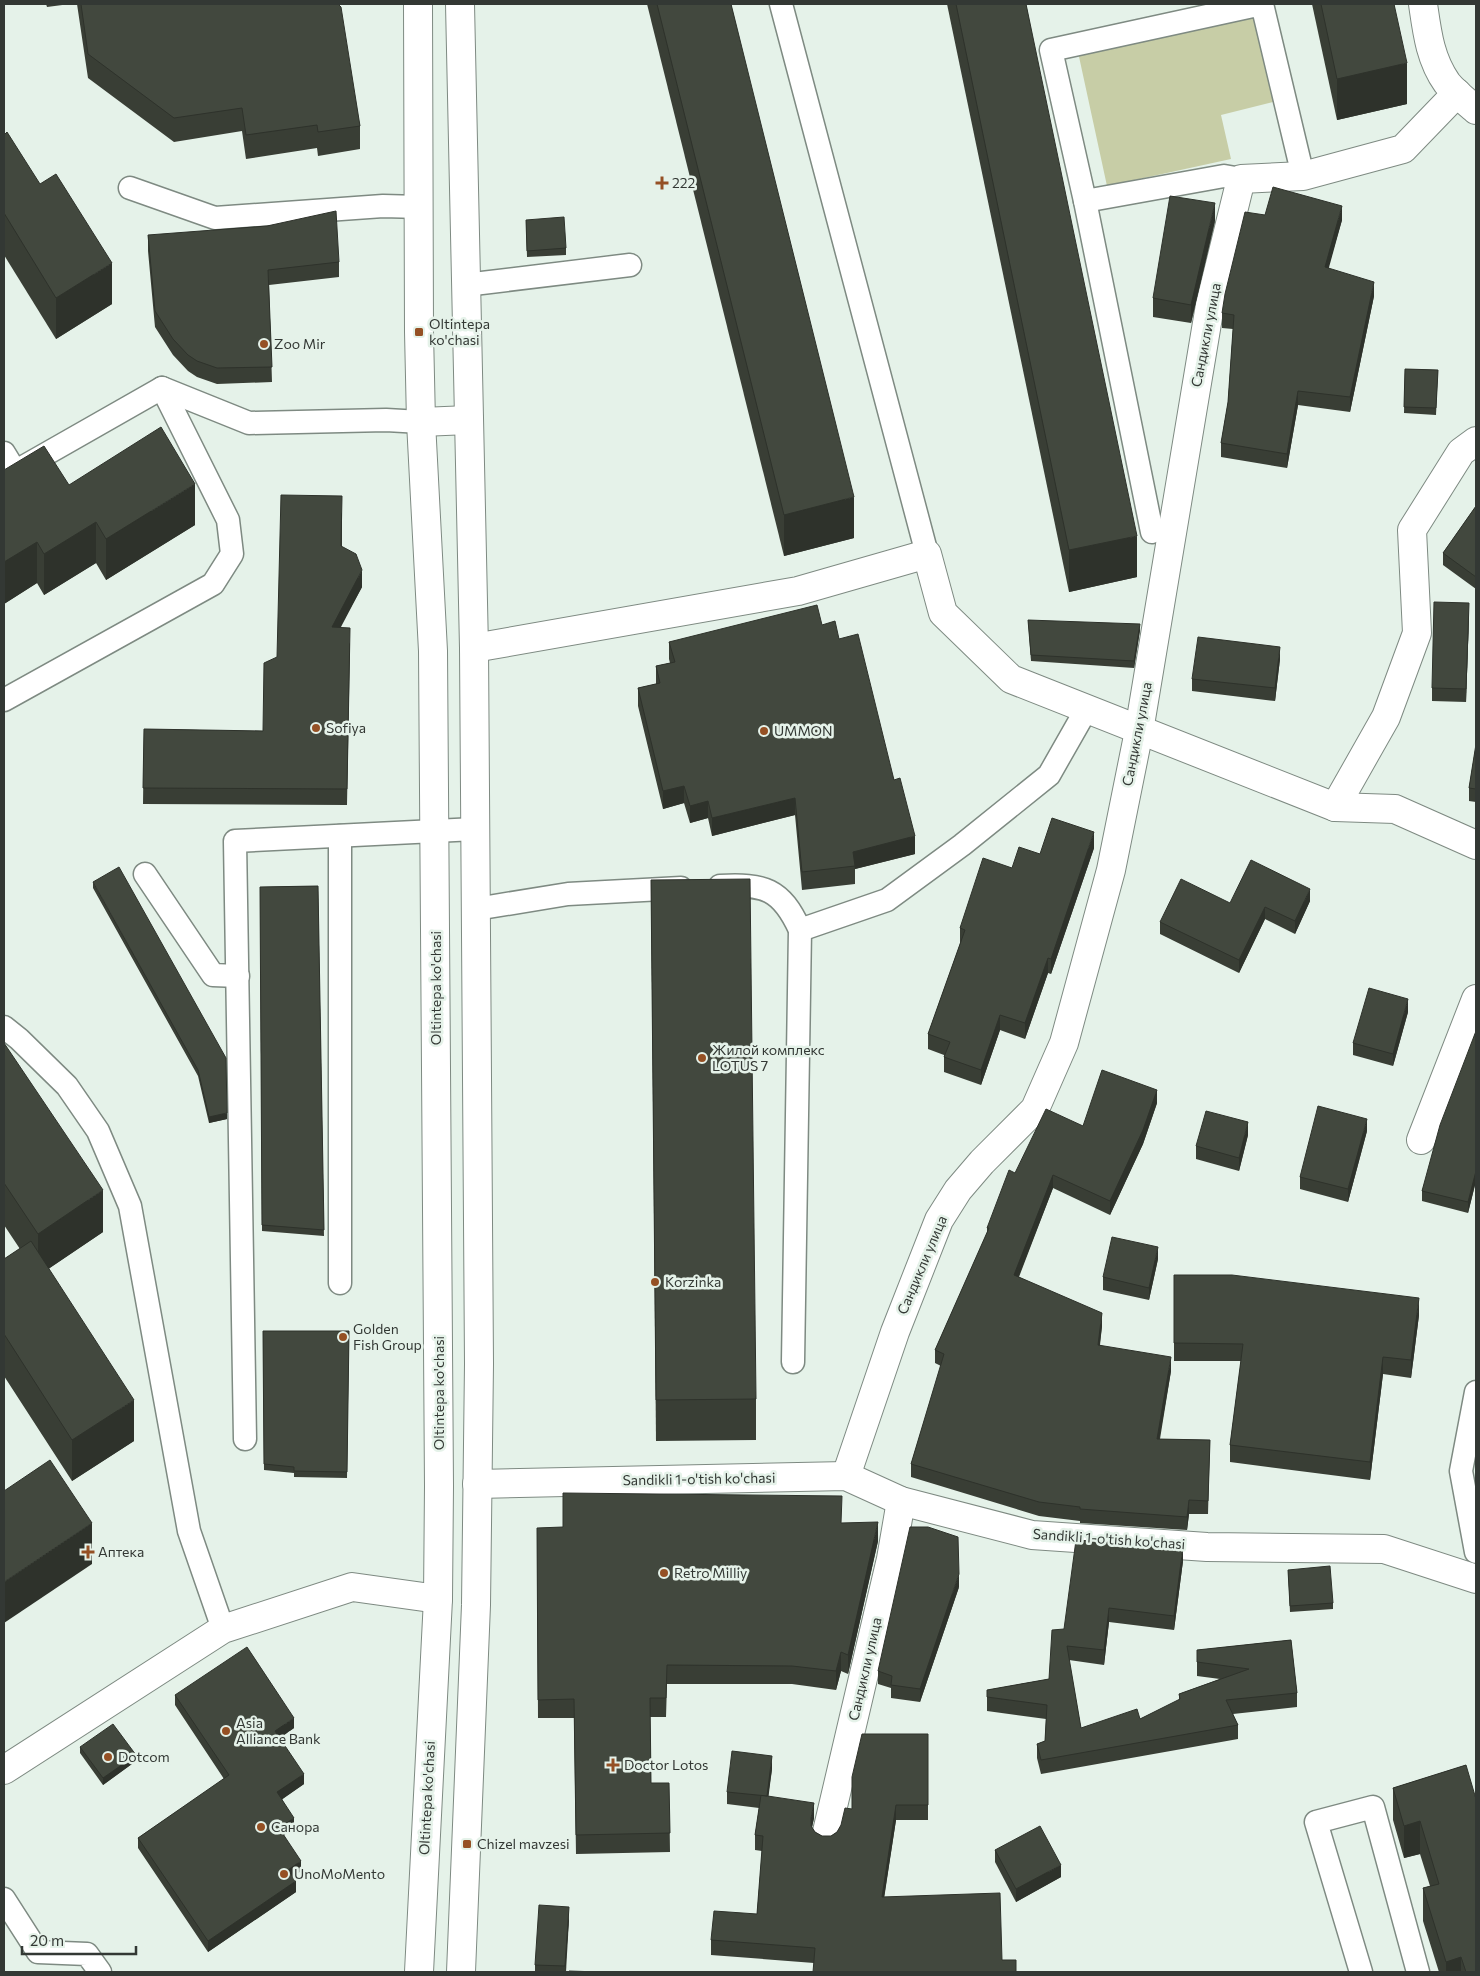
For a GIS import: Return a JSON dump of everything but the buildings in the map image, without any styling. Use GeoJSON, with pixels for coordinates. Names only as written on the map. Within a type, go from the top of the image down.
{"type":"FeatureCollection","features":[{"type":"Feature","properties":{"kind":"street","name":"Oltintepa ko'chasi"},"geometry":{"type":"LineString","coordinates":[[418,4],[421,422],[433,651],[440,1486],[438,1599],[419,1972]]}},
{"type":"Feature","properties":{"kind":"street"},"geometry":{"type":"LineString","coordinates":[[460,4],[474,648],[479,1354],[476,1605],[461,1972]]}},
{"type":"Feature","properties":{"kind":"street"},"geometry":{"type":"LineString","coordinates":[[1241,178],[1304,176],[1403,149],[1467,102],[1447,83],[1433,56],[1428,39],[1423,4]]}},
{"type":"Feature","properties":{"kind":"street","name":"Сандикли улица"},"geometry":{"type":"LineString","coordinates":[[846,1476],[895,1332],[939,1220],[958,1190],[982,1162],[1035,1109],[1064,1043],[1111,870],[1139,731],[1210,306],[1241,178]]}},
{"type":"Feature","properties":{"kind":"street"},"geometry":{"type":"LineString","coordinates":[[421,422],[469,420]]}},
{"type":"Feature","properties":{"kind":"street"},"geometry":{"type":"LineString","coordinates":[[1335,807],[1386,717],[1417,633],[1412,530],[1461,452],[1476,441]]}},
{"type":"Feature","properties":{"kind":"street"},"geometry":{"type":"LineString","coordinates":[[433,651],[474,648],[798,591],[927,554],[943,613],[1011,680],[1335,807],[1395,809],[1476,846]]}},
{"type":"Feature","properties":{"kind":"street"},"geometry":{"type":"LineString","coordinates":[[1421,1140],[1476,999]]}},
{"type":"Feature","properties":{"kind":"street","name":"Sandikli 1-o'tish ko'chasi"},"geometry":{"type":"LineString","coordinates":[[477,1484],[846,1476],[901,1500],[1032,1535],[1207,1547],[1384,1549],[1476,1579]]}},
{"type":"Feature","properties":{"kind":"street","name":"Сандикли улица"},"geometry":{"type":"LineString","coordinates":[[826,1836],[891,1560],[901,1500]]}},
{"type":"Feature","properties":{"kind":"street"},"geometry":{"type":"LineString","coordinates":[[4,1770],[223,1629],[352,1587],[476,1605]]}},
{"type":"Feature","properties":{"kind":"lane"},"geometry":{"type":"LineString","coordinates":[[781,4],[927,554]]}},
{"type":"Feature","properties":{"kind":"lane"},"geometry":{"type":"LineString","coordinates":[[1152,532],[1085,200],[1052,50],[1262,4],[1304,176]]}},
{"type":"Feature","properties":{"kind":"lane"},"geometry":{"type":"LineString","coordinates":[[1085,200],[1224,176],[1241,178]]}},
{"type":"Feature","properties":{"kind":"lane"},"geometry":{"type":"LineString","coordinates":[[130,188],[215,218],[383,206],[420,207]]}},
{"type":"Feature","properties":{"kind":"lane"},"geometry":{"type":"LineString","coordinates":[[465,285],[630,265]]}},
{"type":"Feature","properties":{"kind":"lane"},"geometry":{"type":"LineString","coordinates":[[4,700],[213,584],[232,554],[228,520],[162,388]]}},
{"type":"Feature","properties":{"kind":"lane"},"geometry":{"type":"LineString","coordinates":[[7,467],[162,388],[249,423],[386,420],[421,422]]}},
{"type":"Feature","properties":{"kind":"lane"},"geometry":{"type":"LineString","coordinates":[[800,930],[888,900],[962,845],[1049,775],[1086,710]]}},
{"type":"Feature","properties":{"kind":"lane"},"geometry":{"type":"LineString","coordinates":[[246,1439],[235,841],[475,829]]}},
{"type":"Feature","properties":{"kind":"lane"},"geometry":{"type":"LineString","coordinates":[[340,836],[340,1283]]}},
{"type":"Feature","properties":{"kind":"lane"},"geometry":{"type":"LineString","coordinates":[[144,874],[213,975],[238,976]]}},
{"type":"Feature","properties":{"kind":"lane"},"geometry":{"type":"LineString","coordinates":[[476,909],[568,894],[747,885],[764,888],[779,897],[791,911],[800,930],[793,1362]]}},
{"type":"Feature","properties":{"kind":"lane"},"geometry":{"type":"LineString","coordinates":[[4,1027],[67,1086],[98,1130],[130,1206],[189,1531],[223,1629]]}},
{"type":"Feature","properties":{"kind":"lane"},"geometry":{"type":"LineString","coordinates":[[1476,1392],[1461,1471],[1476,1552]]}},
{"type":"Feature","properties":{"kind":"lane"},"geometry":{"type":"LineString","coordinates":[[1360,1972],[1316,1822],[1373,1807],[1418,1972]]}},
{"type":"Feature","properties":{"kind":"lane"},"geometry":{"type":"LineString","coordinates":[[4,1899],[38,1952],[87,1954],[100,1972]]}},
{"type":"Feature","properties":{"kind":"green space"},"geometry":{"type":"Polygon","coordinates":[[[1256,12],[1277,101],[1221,115],[1231,159],[1107,186],[1078,52],[1256,12]]]}},
{"type":"Feature","properties":{"kind":"place","name":"222"},"geometry":{"type":"Point","coordinates":[662,183]}},
{"type":"Feature","properties":{"kind":"place","name":"Oltintepa ko'chasi"},"geometry":{"type":"Point","coordinates":[419,332]}},
{"type":"Feature","properties":{"kind":"place","name":"Zoo Mir"},"geometry":{"type":"Point","coordinates":[264,344]}},
{"type":"Feature","properties":{"kind":"place","name":"Sofiya"},"geometry":{"type":"Point","coordinates":[316,728]}},
{"type":"Feature","properties":{"kind":"place","name":"UMMON"},"geometry":{"type":"Point","coordinates":[764,731]}},
{"type":"Feature","properties":{"kind":"place","name":"Жилой комплекс LOTUS 7"},"geometry":{"type":"Point","coordinates":[702,1058]}},
{"type":"Feature","properties":{"kind":"place","name":"Korzinka"},"geometry":{"type":"Point","coordinates":[655,1282]}},
{"type":"Feature","properties":{"kind":"place","name":"Golden Fish Group"},"geometry":{"type":"Point","coordinates":[343,1337]}},
{"type":"Feature","properties":{"kind":"place","name":"Аптека"},"geometry":{"type":"Point","coordinates":[88,1552]}},
{"type":"Feature","properties":{"kind":"place","name":"Retro Milliy"},"geometry":{"type":"Point","coordinates":[664,1573]}},
{"type":"Feature","properties":{"kind":"place","name":"Asia Alliance Bank"},"geometry":{"type":"Point","coordinates":[226,1731]}},
{"type":"Feature","properties":{"kind":"place","name":"Dotcom"},"geometry":{"type":"Point","coordinates":[108,1757]}},
{"type":"Feature","properties":{"kind":"place","name":"Doctor Lotos"},"geometry":{"type":"Point","coordinates":[613,1765]}},
{"type":"Feature","properties":{"kind":"place","name":"Санора"},"geometry":{"type":"Point","coordinates":[261,1827]}},
{"type":"Feature","properties":{"kind":"place","name":"Chizel mavzesi"},"geometry":{"type":"Point","coordinates":[467,1844]}},
{"type":"Feature","properties":{"kind":"place","name":"UnoMoMento"},"geometry":{"type":"Point","coordinates":[284,1874]}}]}
